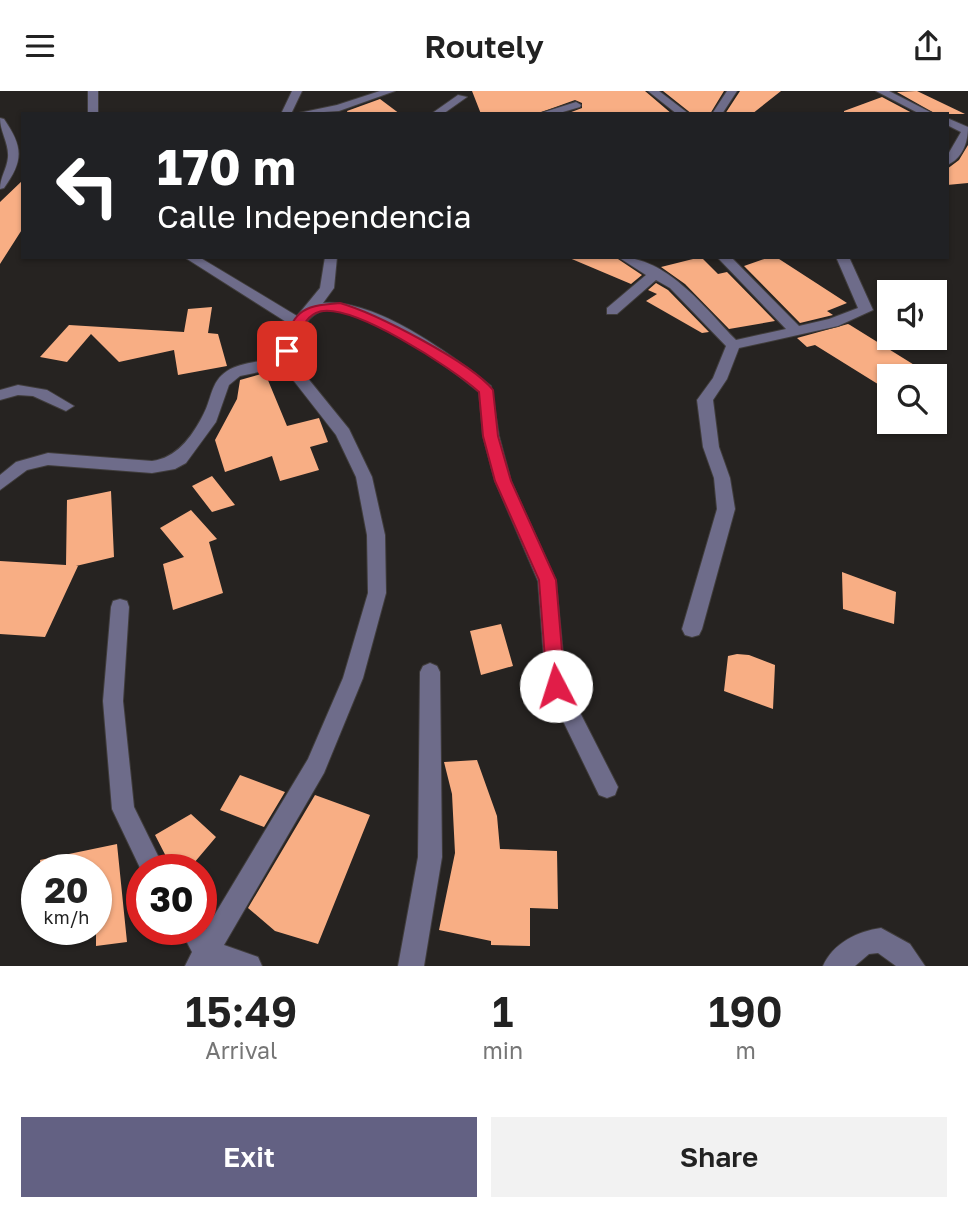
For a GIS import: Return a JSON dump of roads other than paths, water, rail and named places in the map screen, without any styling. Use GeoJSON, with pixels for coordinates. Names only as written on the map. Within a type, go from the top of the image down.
{"type":"FeatureCollection","features":[{"type":"Feature","properties":{"kind":"street"},"geometry":{"type":"LineString","coordinates":[[93,91],[93,112]]}},
{"type":"Feature","properties":{"kind":"street"},"geometry":{"type":"LineString","coordinates":[[287,112],[297,91]]}},
{"type":"Feature","properties":{"kind":"street"},"geometry":{"type":"LineString","coordinates":[[312,112],[339,108],[390,91]]}},
{"type":"Feature","properties":{"kind":"street"},"geometry":{"type":"LineString","coordinates":[[653,91],[681,112]]}},
{"type":"Feature","properties":{"kind":"street"},"geometry":{"type":"LineString","coordinates":[[718,112],[732,91]]}},
{"type":"Feature","properties":{"kind":"street"},"geometry":{"type":"LineString","coordinates":[[881,91],[925,112]]}},
{"type":"Feature","properties":{"kind":"street"},"geometry":{"type":"LineString","coordinates":[[439,112],[462,97]]}},
{"type":"Feature","properties":{"kind":"street"},"geometry":{"type":"LineString","coordinates":[[551,112],[576,106]]}},
{"type":"Feature","properties":{"kind":"street"},"geometry":{"type":"LineString","coordinates":[[0,121],[20,166],[3,182]]}},
{"type":"Feature","properties":{"kind":"street"},"geometry":{"type":"LineString","coordinates":[[949,122],[967,130],[954,156],[949,160]]}},
{"type":"Feature","properties":{"kind":"street"},"geometry":{"type":"LineString","coordinates":[[193,259],[298,323]]}},
{"type":"Feature","properties":{"kind":"street"},"geometry":{"type":"LineString","coordinates":[[286,361],[298,323],[313,309],[327,288],[331,259]]}},
{"type":"Feature","properties":{"kind":"street"},"geometry":{"type":"LineString","coordinates":[[628,259],[675,285],[733,345]]}},
{"type":"Feature","properties":{"kind":"street"},"geometry":{"type":"LineString","coordinates":[[725,259],[795,330]]}},
{"type":"Feature","properties":{"kind":"street"},"geometry":{"type":"LineString","coordinates":[[733,345],[833,323],[866,310],[843,259]]}},
{"type":"Feature","properties":{"kind":"street"},"geometry":{"type":"LineString","coordinates":[[612,311],[656,273]]}},
{"type":"Feature","properties":{"kind":"street"},"geometry":{"type":"LineString","coordinates":[[313,309],[340,307],[386,325],[469,375],[486,390],[491,436],[503,481],[547,580],[556,686],[607,787]]}},
{"type":"Feature","properties":{"kind":"street"},"geometry":{"type":"LineString","coordinates":[[692,629],[726,509],[722,478],[711,447],[705,400],[720,380],[733,345]]}},
{"type":"Feature","properties":{"kind":"street"},"geometry":{"type":"LineString","coordinates":[[0,484],[22,465],[48,459],[152,467],[169,465],[180,459],[211,418],[222,383],[234,372],[286,361]]}},
{"type":"Feature","properties":{"kind":"street"},"geometry":{"type":"LineString","coordinates":[[249,966],[202,959],[316,766],[353,678],[377,593],[376,535],[364,477],[343,433],[286,361]]}},
{"type":"Feature","properties":{"kind":"street"},"geometry":{"type":"LineString","coordinates":[[0,395],[25,388],[37,390],[66,406]]}},
{"type":"Feature","properties":{"kind":"street"},"geometry":{"type":"LineString","coordinates":[[120,607],[113,701],[120,784],[124,809],[145,854]]}},
{"type":"Feature","properties":{"kind":"street"},"geometry":{"type":"LineString","coordinates":[[411,966],[430,857],[430,672]]}},
{"type":"Feature","properties":{"kind":"street"},"geometry":{"type":"LineString","coordinates":[[836,966],[863,943],[881,940],[901,953],[912,966]]}}]}
